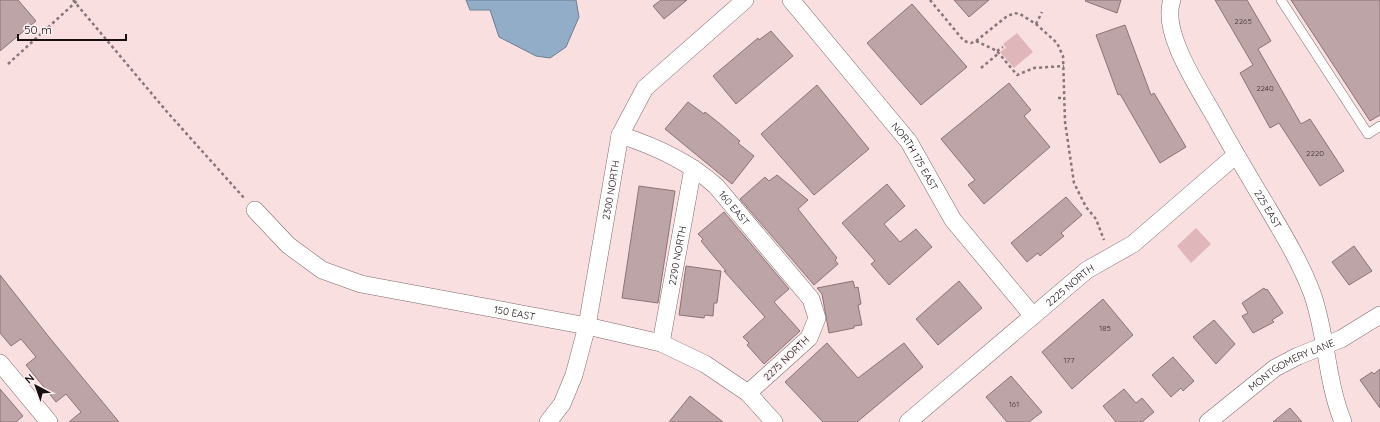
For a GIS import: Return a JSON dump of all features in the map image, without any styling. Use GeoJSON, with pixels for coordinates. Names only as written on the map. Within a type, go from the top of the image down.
{"type":"FeatureCollection","features":[{"type":"Feature","properties":{"kind":"street","name":"2300 NORTH"},"geometry":{"type":"LineString","coordinates":[[548,422],[562,404],[574,375],[587,326],[620,135],[645,88],[745,0]]}},
{"type":"Feature","properties":{"kind":"street","name":"NORTH 175 EAST"},"geometry":{"type":"LineString","coordinates":[[791,0],[909,142],[953,220],[1033,316]]}},
{"type":"Feature","properties":{"kind":"street","name":"225 EAST"},"geometry":{"type":"LineString","coordinates":[[1171,3],[1170,27],[1178,48],[1236,155],[1291,248],[1307,279],[1317,309],[1331,387],[1344,422]]}},
{"type":"Feature","properties":{"kind":"street","name":"160 EAST"},"geometry":{"type":"LineString","coordinates":[[620,135],[645,143],[693,168],[716,186],[811,299],[817,318]]}},
{"type":"Feature","properties":{"kind":"street","name":"2225 NORTH"},"geometry":{"type":"LineString","coordinates":[[908,422],[1087,270],[1133,244],[1236,155]]}},
{"type":"Feature","properties":{"kind":"street","name":"2290 NORTH"},"geometry":{"type":"LineString","coordinates":[[661,343],[693,168]]}},
{"type":"Feature","properties":{"kind":"street","name":"150 EAST"},"geometry":{"type":"LineString","coordinates":[[255,210],[288,245],[322,270],[361,284],[587,326],[661,343],[704,364],[748,393],[774,422]]}},
{"type":"Feature","properties":{"kind":"street","name":"MONTGOMERY LANE"},"geometry":{"type":"LineString","coordinates":[[1208,422],[1275,368],[1302,354],[1324,346],[1360,329],[1380,315]]}},
{"type":"Feature","properties":{"kind":"street","name":"2275 NORTH"},"geometry":{"type":"LineString","coordinates":[[748,393],[809,338],[817,318]]}},
{"type":"Feature","properties":{"kind":"street"},"geometry":{"type":"LineString","coordinates":[[0,363],[48,422]]}},
{"type":"Feature","properties":{"kind":"lane"},"geometry":{"type":"LineString","coordinates":[[1281,0],[1368,134],[1380,126]]}},
{"type":"Feature","properties":{"kind":"path"},"geometry":{"type":"LineString","coordinates":[[8,64],[74,1],[78,0]]}},
{"type":"Feature","properties":{"kind":"path"},"geometry":{"type":"LineString","coordinates":[[930,0],[964,41],[970,43],[976,41],[1006,17],[1014,13],[1020,14],[1036,24],[1059,46],[1063,56],[1065,122],[1074,183],[1086,207],[1096,219],[1104,240]]}},
{"type":"Feature","properties":{"kind":"path"},"geometry":{"type":"LineString","coordinates":[[74,1],[168,113],[255,210]]}},
{"type":"Feature","properties":{"kind":"path"},"geometry":{"type":"LineString","coordinates":[[1036,24],[1042,12]]}},
{"type":"Feature","properties":{"kind":"path"},"geometry":{"type":"LineString","coordinates":[[976,41],[998,52],[1017,75],[1034,68],[1064,66]]}},
{"type":"Feature","properties":{"kind":"path"},"geometry":{"type":"LineString","coordinates":[[981,68],[1003,47]]}},
{"type":"Feature","properties":{"kind":"path"},"geometry":{"type":"LineString","coordinates":[[1058,98],[1064,98]]}},
{"type":"Feature","properties":{"kind":"shaded area"},"geometry":{"type":"Polygon","coordinates":[[[1017,33],[1033,52],[1014,68],[1000,52],[1006,48],[1003,44],[1017,33]]]}},
{"type":"Feature","properties":{"kind":"shaded area"},"geometry":{"type":"Polygon","coordinates":[[[1196,228],[1211,244],[1191,263],[1177,246],[1196,228]]]}},
{"type":"Feature","properties":{"kind":"water"},"geometry":{"type":"Polygon","coordinates":[[[466,0],[576,0],[579,17],[566,47],[550,58],[536,56],[499,37],[490,10],[470,10],[466,0]]]}},
{"type":"Feature","properties":{"kind":"building"},"geometry":{"type":"Polygon","coordinates":[[[0,0],[18,0],[36,21],[0,51],[0,0]]]}},
{"type":"Feature","properties":{"kind":"building"},"geometry":{"type":"Polygon","coordinates":[[[661,0],[687,0],[664,19],[653,6],[661,0]]]}},
{"type":"Feature","properties":{"kind":"building"},"geometry":{"type":"Polygon","coordinates":[[[954,0],[989,0],[969,17],[954,0]]]}},
{"type":"Feature","properties":{"kind":"building"},"geometry":{"type":"Polygon","coordinates":[[[1121,0],[1117,13],[1085,1],[1121,0]]]}},
{"type":"Feature","properties":{"kind":"building"},"geometry":{"type":"Polygon","coordinates":[[[1215,0],[1247,0],[1271,41],[1258,49],[1301,124],[1310,119],[1344,171],[1320,186],[1279,123],[1270,128],[1240,73],[1253,65],[1215,0]]]}},
{"type":"Feature","properties":{"kind":"building"},"geometry":{"type":"Polygon","coordinates":[[[1291,0],[1380,0],[1380,115],[1370,121],[1291,0]]]}},
{"type":"Feature","properties":{"kind":"building"},"geometry":{"type":"Polygon","coordinates":[[[912,4],[967,67],[921,105],[867,43],[912,4]]]}},
{"type":"Feature","properties":{"kind":"building"},"geometry":{"type":"Polygon","coordinates":[[[1125,25],[1151,95],[1154,93],[1186,147],[1160,163],[1120,94],[1118,95],[1096,35],[1125,25]]]}},
{"type":"Feature","properties":{"kind":"building"},"geometry":{"type":"Polygon","coordinates":[[[771,31],[793,56],[736,104],[713,76],[758,38],[759,40],[771,31]]]}},
{"type":"Feature","properties":{"kind":"building"},"geometry":{"type":"Polygon","coordinates":[[[1009,83],[1031,110],[1024,116],[1050,147],[984,204],[968,185],[975,180],[941,139],[1009,83]]]}},
{"type":"Feature","properties":{"kind":"building"},"geometry":{"type":"Polygon","coordinates":[[[817,85],[869,149],[814,195],[761,134],[817,85]]]}},
{"type":"Feature","properties":{"kind":"building"},"geometry":{"type":"Polygon","coordinates":[[[688,102],[704,114],[705,112],[719,123],[740,141],[738,143],[754,156],[732,184],[665,129],[688,102]]]}},
{"type":"Feature","properties":{"kind":"building"},"geometry":{"type":"Polygon","coordinates":[[[777,175],[808,200],[798,209],[837,258],[835,260],[838,264],[814,285],[740,199],[765,177],[769,181],[777,175]]]}},
{"type":"Feature","properties":{"kind":"building"},"geometry":{"type":"Polygon","coordinates":[[[887,184],[905,206],[884,224],[900,242],[916,229],[932,247],[889,285],[871,264],[875,261],[842,223],[887,184]]]}},
{"type":"Feature","properties":{"kind":"building"},"geometry":{"type":"Polygon","coordinates":[[[639,186],[675,191],[658,303],[622,298],[639,186]]]}},
{"type":"Feature","properties":{"kind":"building"},"geometry":{"type":"Polygon","coordinates":[[[1066,197],[1082,215],[1061,233],[1064,236],[1040,256],[1038,253],[1027,262],[1011,243],[1066,197]]]}},
{"type":"Feature","properties":{"kind":"building"},"geometry":{"type":"Polygon","coordinates":[[[724,212],[789,289],[774,302],[800,331],[764,364],[747,345],[749,343],[743,337],[765,317],[724,271],[726,271],[701,241],[703,239],[698,234],[724,212]]]}},
{"type":"Feature","properties":{"kind":"building"},"geometry":{"type":"Polygon","coordinates":[[[1354,246],[1372,271],[1349,285],[1332,262],[1354,246]]]}},
{"type":"Feature","properties":{"kind":"building"},"geometry":{"type":"Polygon","coordinates":[[[686,266],[721,271],[717,303],[714,303],[713,316],[705,315],[704,318],[679,315],[686,266]]]}},
{"type":"Feature","properties":{"kind":"building"},"geometry":{"type":"Polygon","coordinates":[[[0,275],[119,422],[69,422],[81,412],[66,394],[56,402],[26,365],[36,357],[21,339],[11,346],[0,333],[0,275]]]}},
{"type":"Feature","properties":{"kind":"building"},"geometry":{"type":"Polygon","coordinates":[[[853,281],[855,288],[858,287],[861,304],[858,305],[862,325],[829,333],[822,294],[817,288],[853,281]]]}},
{"type":"Feature","properties":{"kind":"building"},"geometry":{"type":"Polygon","coordinates":[[[959,281],[982,308],[938,345],[916,319],[959,281]]]}},
{"type":"Feature","properties":{"kind":"building"},"geometry":{"type":"Polygon","coordinates":[[[1264,288],[1266,290],[1267,289],[1283,313],[1272,320],[1274,322],[1253,333],[1242,316],[1248,313],[1242,303],[1264,288]]]}},
{"type":"Feature","properties":{"kind":"building"},"geometry":{"type":"Polygon","coordinates":[[[1103,299],[1133,335],[1072,389],[1042,352],[1103,299]]]}},
{"type":"Feature","properties":{"kind":"building"},"geometry":{"type":"Polygon","coordinates":[[[1214,320],[1235,344],[1216,364],[1193,337],[1214,320]]]}},
{"type":"Feature","properties":{"kind":"building"},"geometry":{"type":"Polygon","coordinates":[[[827,343],[858,378],[904,343],[923,367],[857,422],[823,422],[785,382],[827,343]]]}},
{"type":"Feature","properties":{"kind":"building"},"geometry":{"type":"Polygon","coordinates":[[[1173,357],[1194,381],[1183,391],[1181,388],[1171,397],[1152,375],[1173,357]]]}},
{"type":"Feature","properties":{"kind":"building"},"geometry":{"type":"Polygon","coordinates":[[[1380,369],[1380,408],[1360,380],[1372,372],[1374,374],[1380,369]]]}},
{"type":"Feature","properties":{"kind":"building"},"geometry":{"type":"Polygon","coordinates":[[[1011,376],[1042,412],[1029,422],[1007,422],[986,397],[1011,376]]]}},
{"type":"Feature","properties":{"kind":"building"},"geometry":{"type":"Polygon","coordinates":[[[0,389],[23,416],[16,422],[0,422],[0,389]]]}},
{"type":"Feature","properties":{"kind":"building"},"geometry":{"type":"Polygon","coordinates":[[[1124,389],[1136,403],[1142,398],[1154,412],[1142,422],[1116,422],[1103,406],[1124,389]]]}},
{"type":"Feature","properties":{"kind":"building"},"geometry":{"type":"Polygon","coordinates":[[[690,396],[723,422],[669,422],[690,396]]]}},
{"type":"Feature","properties":{"kind":"building"},"geometry":{"type":"Polygon","coordinates":[[[1290,408],[1302,422],[1273,422],[1290,408]]]}}]}
